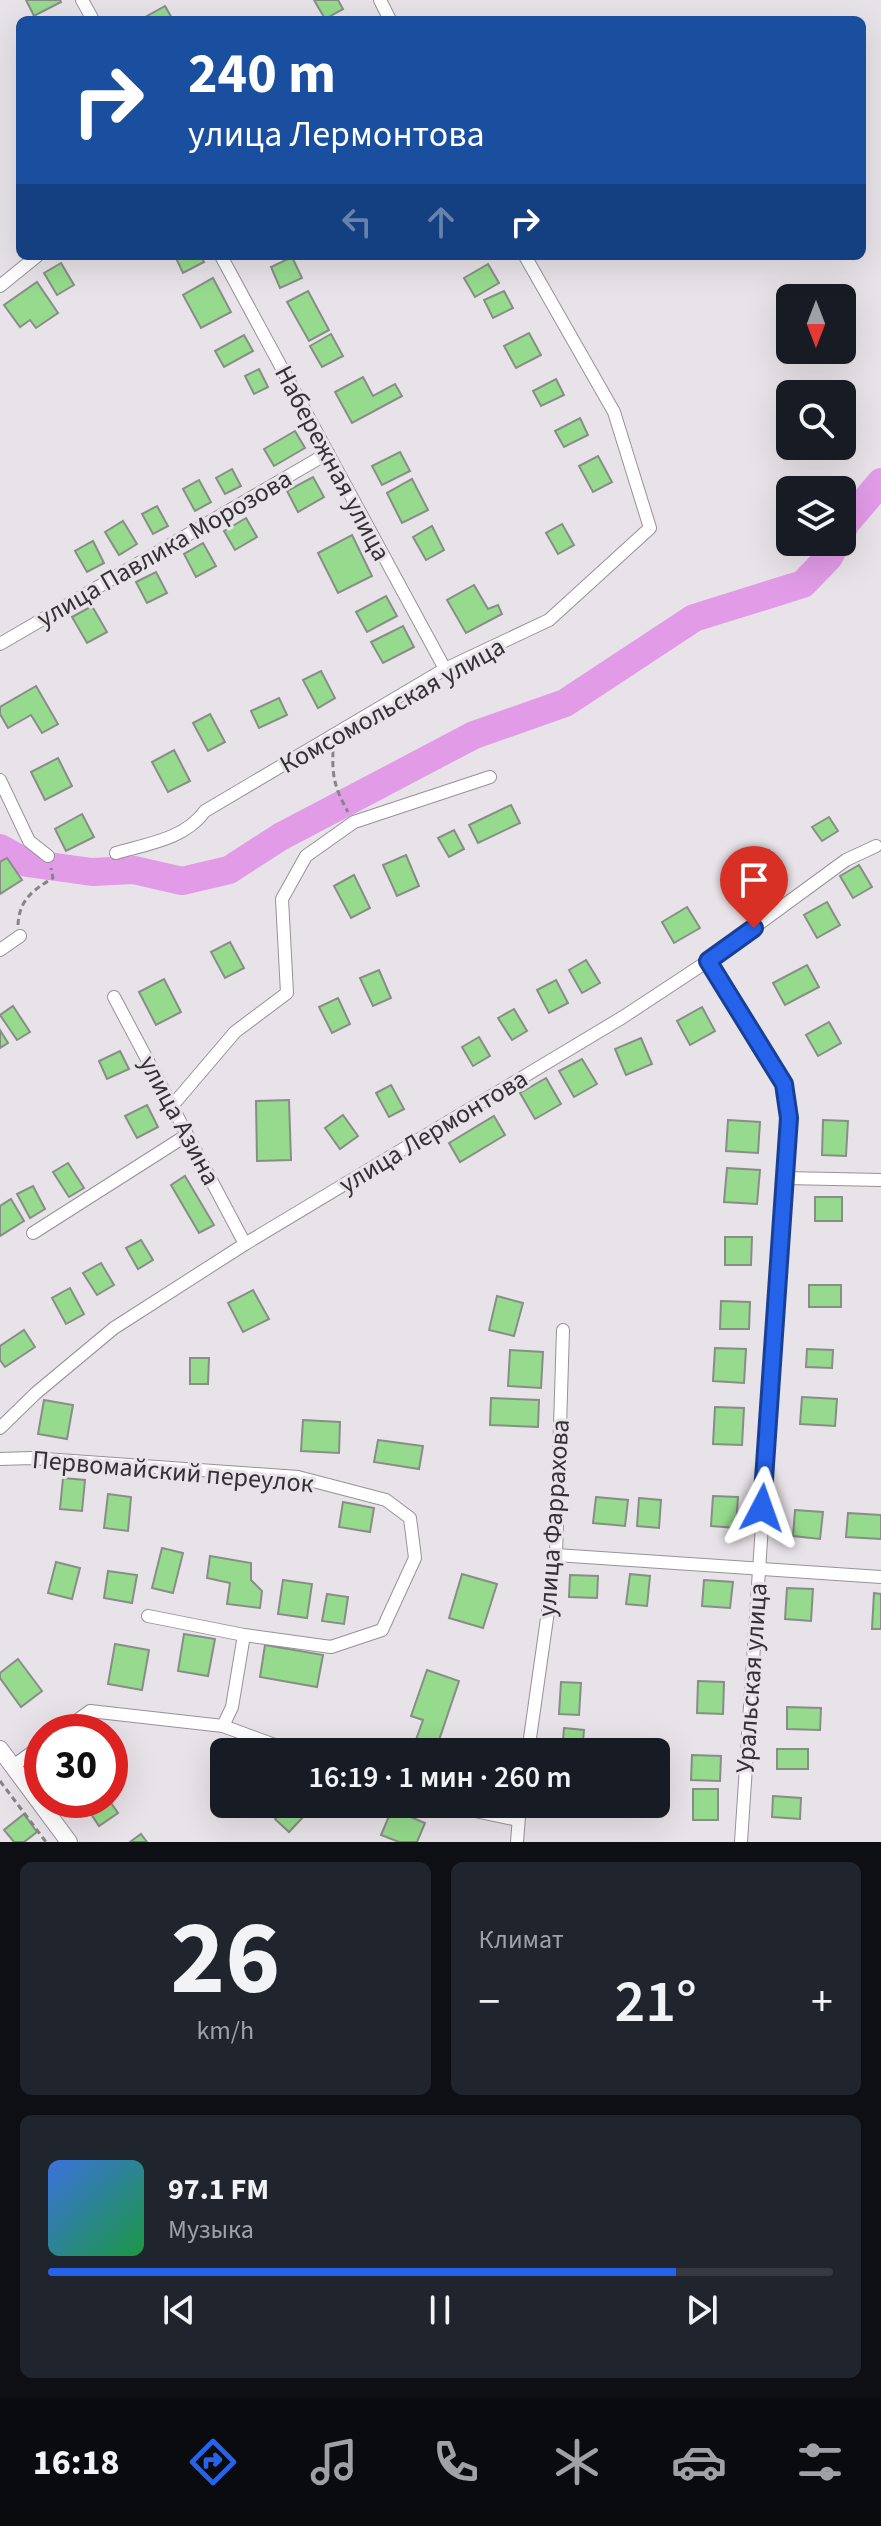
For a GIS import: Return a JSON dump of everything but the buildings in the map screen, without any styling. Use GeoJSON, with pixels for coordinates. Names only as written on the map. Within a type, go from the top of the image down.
{"type":"FeatureCollection","features":[{"type":"Feature","properties":{"kind":"street"},"geometry":{"type":"LineString","coordinates":[[0,286],[32,260]]}},
{"type":"Feature","properties":{"kind":"street","name":"Набережная улица"},"geometry":{"type":"LineString","coordinates":[[223,260],[445,669]]}},
{"type":"Feature","properties":{"kind":"street","name":"Комсомольская улица"},"geometry":{"type":"LineString","coordinates":[[116,853],[173,836],[196,824],[205,811],[445,669],[549,620],[650,528],[614,412],[527,260]]}},
{"type":"Feature","properties":{"kind":"street","name":"улица Павлика Морозова"},"geometry":{"type":"LineString","coordinates":[[0,644],[328,453]]}},
{"type":"Feature","properties":{"kind":"street"},"geometry":{"type":"LineString","coordinates":[[172,1106],[235,1032],[287,993],[282,899],[306,856],[354,822],[490,777]]}},
{"type":"Feature","properties":{"kind":"street"},"geometry":{"type":"LineString","coordinates":[[0,780],[29,841],[48,856]]}},
{"type":"Feature","properties":{"kind":"street","name":"улица Лермонтова"},"geometry":{"type":"LineString","coordinates":[[0,1428],[36,1393],[114,1328],[245,1244],[623,1017],[708,961],[846,860],[876,846]]}},
{"type":"Feature","properties":{"kind":"street"},"geometry":{"type":"LineString","coordinates":[[0,950],[20,936]]}},
{"type":"Feature","properties":{"kind":"street","name":"Уральская улица"},"geometry":{"type":"LineString","coordinates":[[708,961],[784,1084],[789,1118],[741,1842]]}},
{"type":"Feature","properties":{"kind":"street","name":"улица Азина"},"geometry":{"type":"LineString","coordinates":[[114,997],[245,1244]]}},
{"type":"Feature","properties":{"kind":"street"},"geometry":{"type":"LineString","coordinates":[[33,1233],[187,1135]]}},
{"type":"Feature","properties":{"kind":"street"},"geometry":{"type":"LineString","coordinates":[[785,1178],[881,1180]]}},
{"type":"Feature","properties":{"kind":"street","name":"улица Фаррахова"},"geometry":{"type":"LineString","coordinates":[[530,1738],[556,1555],[563,1330]]}},
{"type":"Feature","properties":{"kind":"street","name":"Первомайский переулок"},"geometry":{"type":"LineString","coordinates":[[0,1459],[31,1458],[298,1477],[386,1500],[410,1518],[415,1558],[382,1630],[331,1647],[244,1635],[148,1616]]}},
{"type":"Feature","properties":{"kind":"street"},"geometry":{"type":"LineString","coordinates":[[556,1555],[881,1577]]}},
{"type":"Feature","properties":{"kind":"street"},"geometry":{"type":"LineString","coordinates":[[223,1726],[232,1707],[244,1635]]}},
{"type":"Feature","properties":{"kind":"street"},"geometry":{"type":"LineString","coordinates":[[86,1714],[90,1711],[117,1714]]}},
{"type":"Feature","properties":{"kind":"street"},"geometry":{"type":"LineString","coordinates":[[128,1715],[223,1726],[256,1738]]}},
{"type":"Feature","properties":{"kind":"street"},"geometry":{"type":"LineString","coordinates":[[0,1749],[69,1842]]}},
{"type":"Feature","properties":{"kind":"street"},"geometry":{"type":"LineString","coordinates":[[13,1766],[24,1758]]}},
{"type":"Feature","properties":{"kind":"street"},"geometry":{"type":"LineString","coordinates":[[508,1818],[518,1820],[517,1842]]}},
{"type":"Feature","properties":{"kind":"path"},"geometry":{"type":"LineString","coordinates":[[333,735],[332,778],[347,810]]}},
{"type":"Feature","properties":{"kind":"path"},"geometry":{"type":"LineString","coordinates":[[20,936],[20,906],[32,891],[53,878]]}},
{"type":"Feature","properties":{"kind":"path"},"geometry":{"type":"LineString","coordinates":[[0,1781],[46,1842]]}},
{"type":"Feature","properties":{"kind":"waterway"},"geometry":{"type":"LineString","coordinates":[[856,511],[881,482]]}},
{"type":"Feature","properties":{"kind":"waterway"},"geometry":{"type":"LineString","coordinates":[[0,848],[27,863],[92,872],[134,870],[182,881],[229,870],[280,837],[474,735],[565,703],[694,618],[803,584],[830,556]]}},
{"type":"Feature","properties":{"kind":"route"},"geometry":{"type":"LineString","coordinates":[[754,928],[708,961],[784,1084],[789,1118],[762,1508]]}}]}
